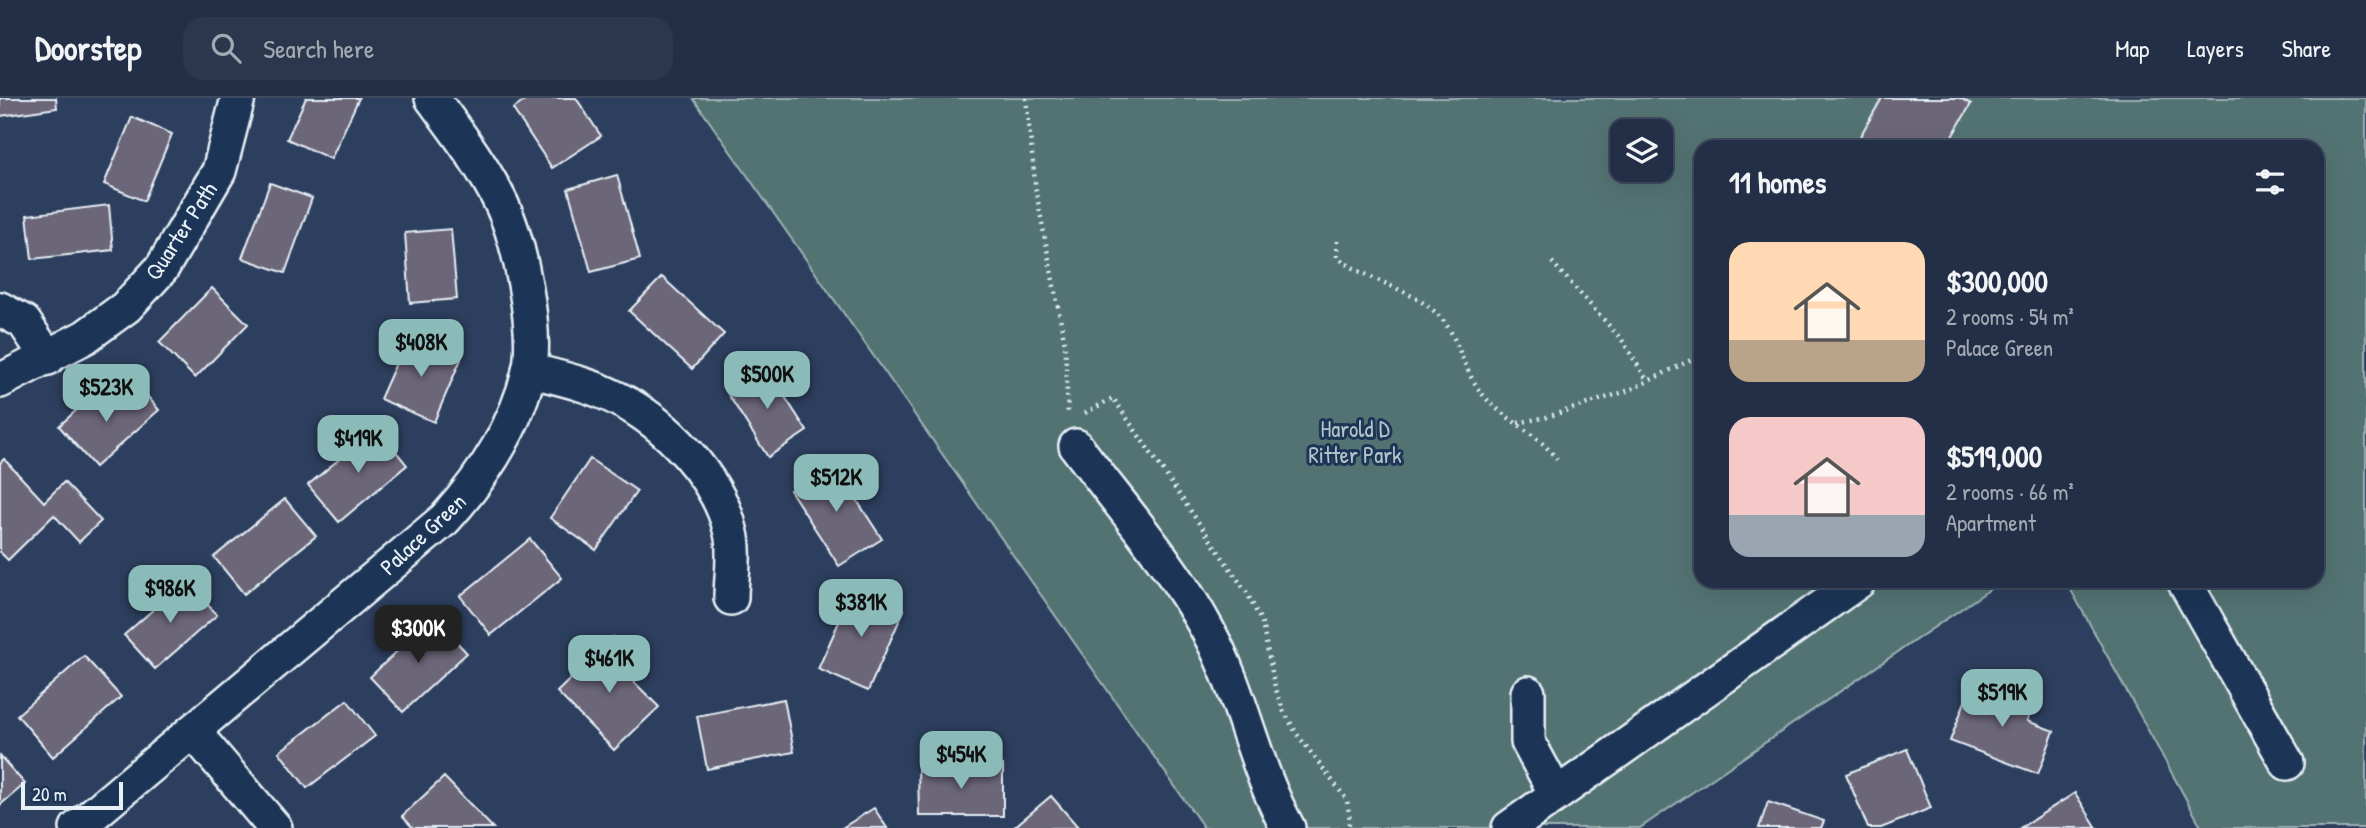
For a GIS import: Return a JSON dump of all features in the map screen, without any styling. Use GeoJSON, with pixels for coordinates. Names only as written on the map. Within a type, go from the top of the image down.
{"type":"FeatureCollection","features":[{"type":"Feature","properties":{"kind":"street","name":"Quarter Path"},"geometry":{"type":"LineString","coordinates":[[0,381],[85,337],[126,307],[162,268],[219,171],[238,98]]}},
{"type":"Feature","properties":{"kind":"street","name":"Palace Green"},"geometry":{"type":"LineString","coordinates":[[76,828],[445,519],[475,486],[497,450],[514,414],[529,370],[528,312],[515,237],[490,181],[432,98]]}},
{"type":"Feature","properties":{"kind":"street"},"geometry":{"type":"LineString","coordinates":[[0,309],[24,321],[48,358]]}},
{"type":"Feature","properties":{"kind":"street"},"geometry":{"type":"LineString","coordinates":[[529,370],[587,386],[618,398],[674,440],[720,502],[732,535],[731,598]]}},
{"type":"Feature","properties":{"kind":"street"},"geometry":{"type":"LineString","coordinates":[[1076,446],[1186,595],[1208,630],[1229,678],[1268,792],[1288,828]]}},
{"type":"Feature","properties":{"kind":"street"},"geometry":{"type":"LineString","coordinates":[[1509,828],[1849,588]]}},
{"type":"Feature","properties":{"kind":"street"},"geometry":{"type":"LineString","coordinates":[[2189,588],[2287,763]]}},
{"type":"Feature","properties":{"kind":"street"},"geometry":{"type":"LineString","coordinates":[[1528,693],[1528,742],[1556,794]]}},
{"type":"Feature","properties":{"kind":"street"},"geometry":{"type":"LineString","coordinates":[[193,732],[275,828]]}},
{"type":"Feature","properties":{"kind":"path"},"geometry":{"type":"LineString","coordinates":[[1026,98],[1036,191],[1065,344],[1068,420],[1076,446]]}},
{"type":"Feature","properties":{"kind":"path"},"geometry":{"type":"LineString","coordinates":[[1337,242],[1337,257],[1353,270],[1405,294],[1434,312],[1450,330],[1475,385],[1493,407],[1548,447],[1557,460]]}},
{"type":"Feature","properties":{"kind":"path"},"geometry":{"type":"LineString","coordinates":[[1552,262],[1622,340],[1647,380]]}},
{"type":"Feature","properties":{"kind":"path"},"geometry":{"type":"LineString","coordinates":[[1518,424],[1630,390],[1694,358]]}},
{"type":"Feature","properties":{"kind":"green space","name":"Harold D Ritter Park"},"geometry":{"type":"Polygon","coordinates":[[[693,98],[2366,98],[2366,828],[2202,828],[2070,588],[2324,588],[2324,140],[1694,140],[1694,588],[1992,588],[1640,828],[1204,828],[693,98]]]}},
{"type":"Feature","properties":{"kind":"building"},"geometry":{"type":"Polygon","coordinates":[[[0,98],[56,98],[57,108],[0,116],[0,98]]]}},
{"type":"Feature","properties":{"kind":"building"},"geometry":{"type":"Polygon","coordinates":[[[306,98],[359,98],[331,159],[287,139],[306,98]]]}},
{"type":"Feature","properties":{"kind":"building"},"geometry":{"type":"Polygon","coordinates":[[[529,98],[576,98],[601,136],[552,168],[513,109],[529,98]]]}},
{"type":"Feature","properties":{"kind":"building"},"geometry":{"type":"Polygon","coordinates":[[[1882,98],[1960,98],[1971,104],[1950,140],[1858,140],[1882,98]]]}},
{"type":"Feature","properties":{"kind":"building"},"geometry":{"type":"Polygon","coordinates":[[[132,117],[172,134],[144,201],[104,184],[132,117]]]}},
{"type":"Feature","properties":{"kind":"building"},"geometry":{"type":"Polygon","coordinates":[[[617,175],[640,259],[591,272],[568,189],[617,175]]]}},
{"type":"Feature","properties":{"kind":"building"},"geometry":{"type":"Polygon","coordinates":[[[270,183],[312,198],[285,273],[242,258],[270,183]]]}},
{"type":"Feature","properties":{"kind":"building"},"geometry":{"type":"Polygon","coordinates":[[[109,205],[113,250],[32,259],[27,215],[109,205]]]}},
{"type":"Feature","properties":{"kind":"building"},"geometry":{"type":"Polygon","coordinates":[[[451,229],[457,299],[410,303],[405,233],[451,229]]]}},
{"type":"Feature","properties":{"kind":"building"},"geometry":{"type":"Polygon","coordinates":[[[662,277],[724,334],[692,369],[629,311],[662,277]]]}},
{"type":"Feature","properties":{"kind":"building"},"geometry":{"type":"Polygon","coordinates":[[[212,288],[248,324],[195,378],[159,342],[212,288]]]}},
{"type":"Feature","properties":{"kind":"building"},"geometry":{"type":"Polygon","coordinates":[[[408,336],[461,359],[434,422],[380,399],[408,336]]]}},
{"type":"Feature","properties":{"kind":"building"},"geometry":{"type":"Polygon","coordinates":[[[765,366],[807,431],[768,457],[726,391],[765,366]]]}},
{"type":"Feature","properties":{"kind":"building"},"geometry":{"type":"Polygon","coordinates":[[[103,386],[123,409],[143,391],[159,410],[95,467],[59,426],[103,386]]]}},
{"type":"Feature","properties":{"kind":"building"},"geometry":{"type":"Polygon","coordinates":[[[377,428],[407,465],[339,522],[308,485],[377,428]]]}},
{"type":"Feature","properties":{"kind":"building"},"geometry":{"type":"Polygon","coordinates":[[[4,459],[44,502],[64,482],[101,521],[79,542],[54,515],[8,560],[0,552],[0,463],[4,459]]]}},
{"type":"Feature","properties":{"kind":"building"},"geometry":{"type":"Polygon","coordinates":[[[590,459],[637,491],[596,550],[550,518],[590,459]]]}},
{"type":"Feature","properties":{"kind":"building"},"geometry":{"type":"Polygon","coordinates":[[[832,462],[882,539],[839,566],[790,490],[832,462]]]}},
{"type":"Feature","properties":{"kind":"building"},"geometry":{"type":"Polygon","coordinates":[[[285,499],[316,536],[244,594],[214,557],[285,499]]]}},
{"type":"Feature","properties":{"kind":"building"},"geometry":{"type":"Polygon","coordinates":[[[530,539],[562,578],[491,635],[460,596],[530,539]]]}},
{"type":"Feature","properties":{"kind":"building"},"geometry":{"type":"Polygon","coordinates":[[[186,581],[217,615],[155,669],[124,635],[186,581]]]}},
{"type":"Feature","properties":{"kind":"building"},"geometry":{"type":"Polygon","coordinates":[[[854,588],[904,610],[868,691],[818,669],[854,588]]]}},
{"type":"Feature","properties":{"kind":"building"},"geometry":{"type":"Polygon","coordinates":[[[433,617],[467,653],[403,712],[370,677],[433,617]]]}},
{"type":"Feature","properties":{"kind":"building"},"geometry":{"type":"Polygon","coordinates":[[[613,637],[638,663],[626,674],[659,707],[614,750],[557,692],[613,637]]]}},
{"type":"Feature","properties":{"kind":"building"},"geometry":{"type":"Polygon","coordinates":[[[84,656],[121,697],[53,757],[17,715],[84,656]]]}},
{"type":"Feature","properties":{"kind":"building"},"geometry":{"type":"Polygon","coordinates":[[[1972,683],[2033,705],[2027,721],[2054,731],[2038,774],[1950,741],[1972,683]]]}},
{"type":"Feature","properties":{"kind":"building"},"geometry":{"type":"Polygon","coordinates":[[[784,699],[794,752],[707,769],[697,716],[784,699]]]}},
{"type":"Feature","properties":{"kind":"building"},"geometry":{"type":"Polygon","coordinates":[[[347,700],[375,736],[307,788],[279,752],[347,700]]]}},
{"type":"Feature","properties":{"kind":"building"},"geometry":{"type":"Polygon","coordinates":[[[1907,749],[1931,808],[1881,828],[1868,828],[1846,774],[1907,749]]]}},
{"type":"Feature","properties":{"kind":"building"},"geometry":{"type":"Polygon","coordinates":[[[0,756],[25,784],[0,805],[0,756]]]}},
{"type":"Feature","properties":{"kind":"building"},"geometry":{"type":"Polygon","coordinates":[[[1003,765],[1003,816],[919,816],[918,766],[1003,765]]]}},
{"type":"Feature","properties":{"kind":"building"},"geometry":{"type":"Polygon","coordinates":[[[444,777],[493,828],[413,828],[402,816],[444,777]]]}},
{"type":"Feature","properties":{"kind":"building"},"geometry":{"type":"Polygon","coordinates":[[[2075,793],[2097,828],[2020,828],[2075,793]]]}},
{"type":"Feature","properties":{"kind":"building"},"geometry":{"type":"Polygon","coordinates":[[[1051,796],[1079,828],[1013,828],[1051,796]]]}},
{"type":"Feature","properties":{"kind":"building"},"geometry":{"type":"Polygon","coordinates":[[[1768,802],[1824,821],[1821,828],[1759,828],[1768,802]]]}},
{"type":"Feature","properties":{"kind":"building"},"geometry":{"type":"Polygon","coordinates":[[[874,808],[887,828],[842,828],[874,808]]]}}]}
